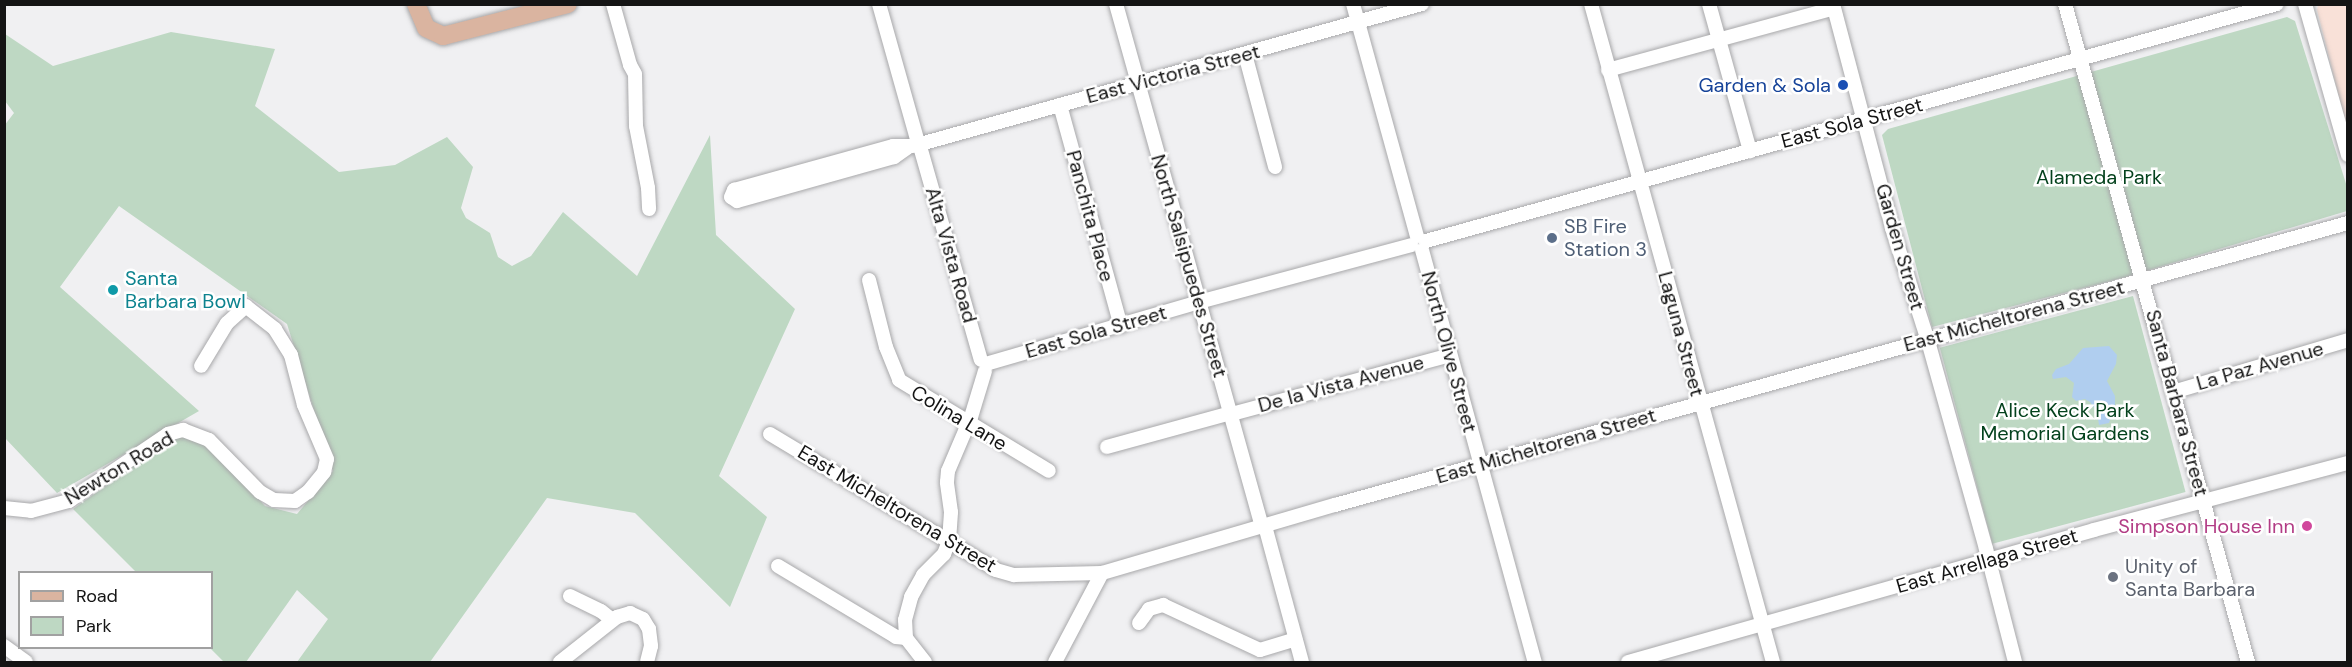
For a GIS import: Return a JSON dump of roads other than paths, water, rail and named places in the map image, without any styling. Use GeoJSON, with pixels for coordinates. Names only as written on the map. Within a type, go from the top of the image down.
{"type":"FeatureCollection","features":[{"type":"Feature","properties":{"kind":"main road"},"geometry":{"type":"LineString","coordinates":[[418,12],[433,33],[452,36],[568,4]]}},
{"type":"Feature","properties":{"kind":"street"},"geometry":{"type":"LineString","coordinates":[[613,4],[630,65],[635,74],[636,126],[648,188],[649,209]]}},
{"type":"Feature","properties":{"kind":"street","name":"Alta Vista Road"},"geometry":{"type":"LineString","coordinates":[[879,4],[916,145],[985,365]]}},
{"type":"Feature","properties":{"kind":"street","name":"North Salsipuedes Street"},"geometry":{"type":"LineString","coordinates":[[1116,4],[1198,302],[1302,663]]}},
{"type":"Feature","properties":{"kind":"street","name":"North Olive Street"},"geometry":{"type":"LineString","coordinates":[[1353,4],[1535,663]]}},
{"type":"Feature","properties":{"kind":"street","name":"East Victoria Street"},"geometry":{"type":"LineString","coordinates":[[916,145],[894,157],[737,201],[731,197],[734,190],[893,146],[916,145],[1422,4]]}},
{"type":"Feature","properties":{"kind":"street","name":"Laguna Street"},"geometry":{"type":"LineString","coordinates":[[1591,4],[1773,663]]}},
{"type":"Feature","properties":{"kind":"street"},"geometry":{"type":"LineString","coordinates":[[1709,4],[1750,151]]}},
{"type":"Feature","properties":{"kind":"street","name":"Santa Barbara Street"},"geometry":{"type":"LineString","coordinates":[[2066,4],[2113,181],[2143,280],[2248,663]]}},
{"type":"Feature","properties":{"kind":"street","name":"East Sola Street"},"geometry":{"type":"LineString","coordinates":[[985,365],[1198,302],[1640,182],[2277,4]]}},
{"type":"Feature","properties":{"kind":"street"},"geometry":{"type":"LineString","coordinates":[[2305,4],[2348,154]]}},
{"type":"Feature","properties":{"kind":"street"},"geometry":{"type":"LineString","coordinates":[[1608,70],[1833,6]]}},
{"type":"Feature","properties":{"kind":"street","name":"Garden Street"},"geometry":{"type":"LineString","coordinates":[[1833,6],[1865,119],[1892,228],[1928,341],[2015,663]]}},
{"type":"Feature","properties":{"kind":"street"},"geometry":{"type":"LineString","coordinates":[[1245,54],[1275,167]]}},
{"type":"Feature","properties":{"kind":"street","name":"Panchita Place"},"geometry":{"type":"LineString","coordinates":[[1060,105],[1121,326]]}},
{"type":"Feature","properties":{"kind":"street","name":"East Micheltorena Street"},"geometry":{"type":"LineString","coordinates":[[770,434],[996,570],[1014,575],[1102,573],[2348,223]]}},
{"type":"Feature","properties":{"kind":"street","name":"Colina Lane"},"geometry":{"type":"LineString","coordinates":[[869,280],[895,375],[909,388],[1049,471]]}},
{"type":"Feature","properties":{"kind":"street","name":"Newton Road"},"geometry":{"type":"LineString","coordinates":[[4,508],[31,511],[69,501],[168,434],[183,430],[192,431],[209,440],[260,492],[274,500],[295,501],[308,492],[324,472],[327,459],[304,405],[291,355],[275,329],[246,306],[226,323],[201,366]]}},
{"type":"Feature","properties":{"kind":"street","name":"La Paz Avenue"},"geometry":{"type":"LineString","coordinates":[[2173,392],[2348,340]]}},
{"type":"Feature","properties":{"kind":"street","name":"De la Vista Avenue"},"geometry":{"type":"LineString","coordinates":[[1107,447],[1450,355]]}},
{"type":"Feature","properties":{"kind":"street"},"geometry":{"type":"LineString","coordinates":[[925,663],[906,638],[905,620],[911,597],[923,575],[944,554],[949,542],[951,519],[946,482],[948,471],[952,455],[969,424],[985,365]]}},
{"type":"Feature","properties":{"kind":"street","name":"East Arrellaga Street"},"geometry":{"type":"LineString","coordinates":[[1628,663],[1989,562],[2094,530],[2348,463]]}},
{"type":"Feature","properties":{"kind":"street"},"geometry":{"type":"LineString","coordinates":[[778,566],[896,637],[906,638]]}},
{"type":"Feature","properties":{"kind":"street"},"geometry":{"type":"LineString","coordinates":[[1055,663],[1102,573]]}},
{"type":"Feature","properties":{"kind":"street"},"geometry":{"type":"LineString","coordinates":[[570,596],[607,615],[612,621]]}},
{"type":"Feature","properties":{"kind":"street"},"geometry":{"type":"LineString","coordinates":[[1139,624],[1149,609],[1163,605],[1260,650],[1295,639]]}},
{"type":"Feature","properties":{"kind":"street"},"geometry":{"type":"LineString","coordinates":[[560,663],[612,621],[630,612],[643,619],[650,635],[647,663]]}},
{"type":"Feature","properties":{"kind":"street"},"geometry":{"type":"LineString","coordinates":[[4,646],[26,663]]}},
{"type":"Feature","properties":{"kind":"water"},"geometry":{"type":"Polygon","coordinates":[[[2109,346],[2117,355],[2116,364],[2107,381],[2115,396],[2115,405],[2109,423],[2099,425],[2097,412],[2090,402],[2085,399],[2076,401],[2072,397],[2074,383],[2066,377],[2053,379],[2052,375],[2056,369],[2069,364],[2083,348],[2109,346]]]}},
{"type":"Feature","properties":{"kind":"place","name":"Garden & Sola"},"geometry":{"type":"Point","coordinates":[1843,85]}},
{"type":"Feature","properties":{"kind":"place","name":"SB Fire Station 3"},"geometry":{"type":"Point","coordinates":[1552,238]}},
{"type":"Feature","properties":{"kind":"place","name":"Santa Barbara Bowl"},"geometry":{"type":"Point","coordinates":[113,290]}},
{"type":"Feature","properties":{"kind":"place","name":"Simpson House Inn"},"geometry":{"type":"Point","coordinates":[2307,526]}},
{"type":"Feature","properties":{"kind":"place","name":"Unity of Santa Barbara"},"geometry":{"type":"Point","coordinates":[2113,577]}},
{"type":"Feature","properties":{"kind":"park label","name":"Alameda Park"},"geometry":{"type":"Point","coordinates":[2099,177]}},
{"type":"Feature","properties":{"kind":"park label","name":"Alice Keck Park Memorial Gardens"},"geometry":{"type":"Point","coordinates":[2065,422]}}]}
